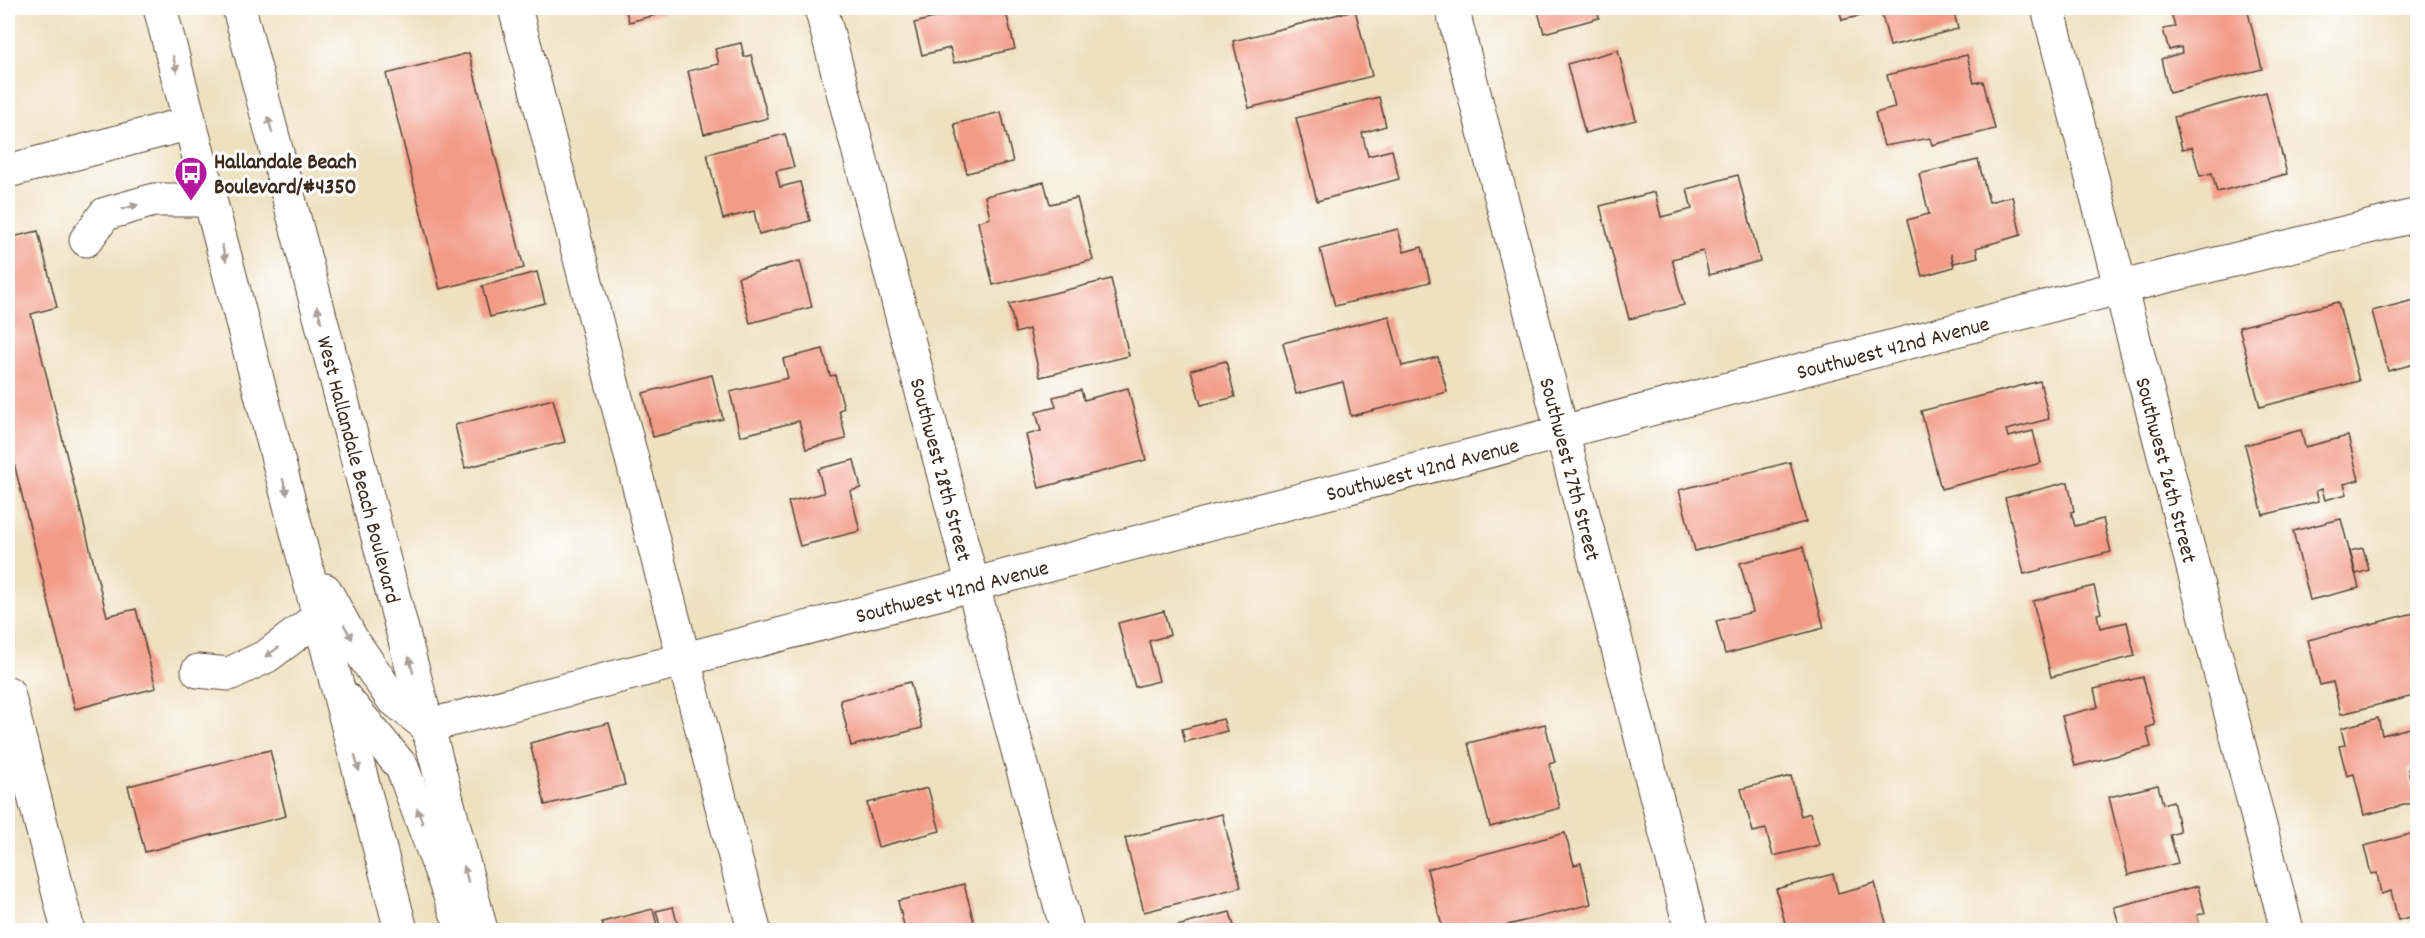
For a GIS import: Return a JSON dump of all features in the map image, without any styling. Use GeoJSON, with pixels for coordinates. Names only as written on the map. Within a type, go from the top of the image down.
{"type":"FeatureCollection","features":[{"type":"Feature","properties":{"kind":"street"},"geometry":{"type":"LineString","coordinates":[[160,8],[401,930]]}},
{"type":"Feature","properties":{"kind":"street","name":"West Hallandale Beach Boulevard"},"geometry":{"type":"LineString","coordinates":[[239,8],[480,930]]}},
{"type":"Feature","properties":{"kind":"street"},"geometry":{"type":"LineString","coordinates":[[515,8],[754,930]]}},
{"type":"Feature","properties":{"kind":"street","name":"Southwest 28th Street"},"geometry":{"type":"LineString","coordinates":[[821,8],[973,586],[1067,930]]}},
{"type":"Feature","properties":{"kind":"street","name":"Southwest 27th Street"},"geometry":{"type":"LineString","coordinates":[[1452,8],[1564,432],[1691,930]]}},
{"type":"Feature","properties":{"kind":"street","name":"Southwest 26th Street"},"geometry":{"type":"LineString","coordinates":[[2048,8],[2287,930]]}},
{"type":"Feature","properties":{"kind":"street"},"geometry":{"type":"LineString","coordinates":[[8,171],[190,123]]}},
{"type":"Feature","properties":{"kind":"street"},"geometry":{"type":"LineString","coordinates":[[86,240],[105,214],[154,200],[210,200]]}},
{"type":"Feature","properties":{"kind":"street","name":"Southwest 42nd Avenue"},"geometry":{"type":"LineString","coordinates":[[428,726],[2122,287],[2418,215]]}},
{"type":"Feature","properties":{"kind":"street"},"geometry":{"type":"LineString","coordinates":[[299,543],[351,638],[392,698],[428,726]]}},
{"type":"Feature","properties":{"kind":"street"},"geometry":{"type":"LineString","coordinates":[[198,671],[229,674],[267,656],[319,617]]}},
{"type":"Feature","properties":{"kind":"street"},"geometry":{"type":"LineString","coordinates":[[338,688],[402,767],[462,930]]}},
{"type":"Feature","properties":{"kind":"street"},"geometry":{"type":"LineString","coordinates":[[8,693],[68,930]]}},
{"type":"Feature","properties":{"kind":"building"},"geometry":{"type":"Polygon","coordinates":[[[625,8],[682,8],[629,22],[625,8]]]}},
{"type":"Feature","properties":{"kind":"building"},"geometry":{"type":"Polygon","coordinates":[[[940,8],[1005,8],[1015,49],[954,63],[950,48],[922,55],[914,23],[942,16],[940,8]]]}},
{"type":"Feature","properties":{"kind":"building"},"geometry":{"type":"Polygon","coordinates":[[[1537,8],[1597,8],[1599,18],[1544,33],[1537,8]]]}},
{"type":"Feature","properties":{"kind":"building"},"geometry":{"type":"Polygon","coordinates":[[[1839,8],[1953,8],[1958,29],[1890,46],[1881,11],[1842,20],[1839,8]]]}},
{"type":"Feature","properties":{"kind":"building"},"geometry":{"type":"Polygon","coordinates":[[[2170,8],[2247,8],[2262,69],[2169,93],[2161,59],[2182,53],[2181,47],[2169,50],[2163,29],[2175,27],[2170,8]]]}},
{"type":"Feature","properties":{"kind":"building"},"geometry":{"type":"Polygon","coordinates":[[[1355,10],[1372,76],[1249,108],[1233,41],[1355,10]]]}},
{"type":"Feature","properties":{"kind":"building"},"geometry":{"type":"Polygon","coordinates":[[[741,43],[744,57],[751,55],[768,118],[704,134],[688,71],[719,64],[715,49],[741,43]]]}},
{"type":"Feature","properties":{"kind":"building"},"geometry":{"type":"Polygon","coordinates":[[[1618,50],[1636,120],[1585,133],[1567,64],[1618,50]]]}},
{"type":"Feature","properties":{"kind":"building"},"geometry":{"type":"Polygon","coordinates":[[[469,53],[524,268],[440,289],[386,74],[469,53]]]}},
{"type":"Feature","properties":{"kind":"building"},"geometry":{"type":"Polygon","coordinates":[[[1967,55],[1974,83],[1983,81],[1995,129],[1932,145],[1930,138],[1884,146],[1875,113],[1895,108],[1887,75],[1967,55]]]}},
{"type":"Feature","properties":{"kind":"building"},"geometry":{"type":"Polygon","coordinates":[[[2266,92],[2287,174],[2217,192],[2212,173],[2200,176],[2192,147],[2182,149],[2174,117],[2266,92]]]}},
{"type":"Feature","properties":{"kind":"building"},"geometry":{"type":"Polygon","coordinates":[[[1379,97],[1386,126],[1362,133],[1368,156],[1392,150],[1399,179],[1317,201],[1296,118],[1379,97]]]}},
{"type":"Feature","properties":{"kind":"building"},"geometry":{"type":"Polygon","coordinates":[[[1001,112],[1013,162],[967,173],[954,124],[1001,112]]]}},
{"type":"Feature","properties":{"kind":"building"},"geometry":{"type":"Polygon","coordinates":[[[785,134],[794,167],[776,171],[780,187],[800,182],[810,221],[759,234],[754,211],[723,219],[707,154],[785,134]]]}},
{"type":"Feature","properties":{"kind":"building"},"geometry":{"type":"Polygon","coordinates":[[[1978,160],[1989,202],[2012,196],[2021,235],[1976,248],[1978,257],[1954,263],[1951,254],[1954,267],[1922,276],[1907,220],[1929,214],[1919,174],[1978,160]]]}},
{"type":"Feature","properties":{"kind":"building"},"geometry":{"type":"Polygon","coordinates":[[[1738,175],[1760,261],[1709,275],[1703,251],[1672,259],[1684,305],[1629,319],[1600,206],[1655,192],[1661,217],[1692,209],[1687,189],[1738,175]]]}},
{"type":"Feature","properties":{"kind":"building"},"geometry":{"type":"Polygon","coordinates":[[[1044,182],[1050,204],[1077,198],[1093,260],[993,285],[978,222],[990,218],[985,196],[1044,182]]]}},
{"type":"Feature","properties":{"kind":"building"},"geometry":{"type":"Polygon","coordinates":[[[1398,229],[1404,252],[1422,247],[1430,282],[1335,306],[1320,249],[1398,229]]]}},
{"type":"Feature","properties":{"kind":"building"},"geometry":{"type":"Polygon","coordinates":[[[38,231],[57,307],[31,314],[107,616],[136,609],[156,688],[75,709],[8,439],[8,238],[38,231]]]}},
{"type":"Feature","properties":{"kind":"building"},"geometry":{"type":"Polygon","coordinates":[[[800,261],[812,307],[750,323],[738,277],[800,261]]]}},
{"type":"Feature","properties":{"kind":"building"},"geometry":{"type":"Polygon","coordinates":[[[537,272],[545,303],[490,317],[482,286],[537,272]]]}},
{"type":"Feature","properties":{"kind":"building"},"geometry":{"type":"Polygon","coordinates":[[[1111,279],[1129,356],[1040,377],[1029,329],[1016,333],[1009,304],[1111,279]]]}},
{"type":"Feature","properties":{"kind":"building"},"geometry":{"type":"Polygon","coordinates":[[[2418,299],[2418,363],[2388,371],[2372,311],[2418,299]]]}},
{"type":"Feature","properties":{"kind":"building"},"geometry":{"type":"Polygon","coordinates":[[[2338,302],[2359,381],[2260,407],[2239,327],[2338,302]]]}},
{"type":"Feature","properties":{"kind":"building"},"geometry":{"type":"Polygon","coordinates":[[[1389,316],[1402,366],[1438,357],[1447,392],[1351,416],[1343,382],[1296,394],[1283,343],[1389,316]]]}},
{"type":"Feature","properties":{"kind":"building"},"geometry":{"type":"Polygon","coordinates":[[[823,349],[830,376],[835,375],[844,408],[839,410],[846,439],[806,449],[799,421],[740,436],[730,392],[788,378],[783,359],[823,349]]]}},
{"type":"Feature","properties":{"kind":"building"},"geometry":{"type":"Polygon","coordinates":[[[1226,361],[1235,397],[1201,405],[1191,370],[1226,361]]]}},
{"type":"Feature","properties":{"kind":"building"},"geometry":{"type":"Polygon","coordinates":[[[712,375],[723,419],[653,437],[643,393],[712,375]]]}},
{"type":"Feature","properties":{"kind":"building"},"geometry":{"type":"Polygon","coordinates":[[[2040,381],[2049,419],[2006,430],[2008,437],[2033,431],[2041,463],[1941,489],[1921,411],[2040,381]]]}},
{"type":"Feature","properties":{"kind":"building"},"geometry":{"type":"Polygon","coordinates":[[[1128,388],[1146,460],[1039,488],[1026,435],[1041,431],[1036,412],[1056,407],[1053,397],[1081,390],[1084,400],[1128,388]]]}},
{"type":"Feature","properties":{"kind":"building"},"geometry":{"type":"Polygon","coordinates":[[[553,399],[565,442],[465,468],[455,425],[553,399]]]}},
{"type":"Feature","properties":{"kind":"building"},"geometry":{"type":"Polygon","coordinates":[[[2301,430],[2305,447],[2348,436],[2359,480],[2344,484],[2347,494],[2325,500],[2322,489],[2316,491],[2319,501],[2263,515],[2245,445],[2301,430]]]}},
{"type":"Feature","properties":{"kind":"building"},"geometry":{"type":"Polygon","coordinates":[[[854,460],[861,488],[850,491],[860,531],[800,546],[788,502],[824,493],[818,469],[854,460]]]}},
{"type":"Feature","properties":{"kind":"building"},"geometry":{"type":"Polygon","coordinates":[[[1790,462],[1806,522],[1695,551],[1679,490],[1790,462]]]}},
{"type":"Feature","properties":{"kind":"building"},"geometry":{"type":"Polygon","coordinates":[[[2068,482],[2075,526],[2103,519],[2111,552],[2024,574],[2005,498],[2068,482]]]}},
{"type":"Feature","properties":{"kind":"building"},"geometry":{"type":"Polygon","coordinates":[[[2341,519],[2359,588],[2310,600],[2293,531],[2341,519]]]}},
{"type":"Feature","properties":{"kind":"building"},"geometry":{"type":"Polygon","coordinates":[[[1803,547],[1824,628],[1725,654],[1716,621],[1753,612],[1740,563],[1803,547]]]}},
{"type":"Feature","properties":{"kind":"building"},"geometry":{"type":"Polygon","coordinates":[[[2363,548],[2369,570],[2356,574],[2350,551],[2363,548]]]}},
{"type":"Feature","properties":{"kind":"building"},"geometry":{"type":"Polygon","coordinates":[[[2094,586],[2101,613],[2097,614],[2100,628],[2127,622],[2135,656],[2051,677],[2033,601],[2094,586]]]}},
{"type":"Feature","properties":{"kind":"building"},"geometry":{"type":"Polygon","coordinates":[[[1164,611],[1170,635],[1149,641],[1159,681],[1135,687],[1118,623],[1164,611]]]}},
{"type":"Feature","properties":{"kind":"building"},"geometry":{"type":"Polygon","coordinates":[[[2418,612],[2418,695],[2341,714],[2333,682],[2320,685],[2308,640],[2418,612]]]}},
{"type":"Feature","properties":{"kind":"building"},"geometry":{"type":"Polygon","coordinates":[[[2143,677],[2155,725],[2146,728],[2151,747],[2075,766],[2062,716],[2098,707],[2094,689],[2143,677]]]}},
{"type":"Feature","properties":{"kind":"building"},"geometry":{"type":"Polygon","coordinates":[[[910,682],[922,728],[851,746],[840,700],[910,682]]]}},
{"type":"Feature","properties":{"kind":"building"},"geometry":{"type":"Polygon","coordinates":[[[2378,718],[2382,735],[2418,726],[2418,766],[2408,769],[2416,802],[2364,815],[2354,774],[2347,776],[2339,746],[2345,745],[2341,728],[2378,718]]]}},
{"type":"Feature","properties":{"kind":"building"},"geometry":{"type":"Polygon","coordinates":[[[1223,719],[1227,731],[1185,742],[1182,729],[1223,719]]]}},
{"type":"Feature","properties":{"kind":"building"},"geometry":{"type":"Polygon","coordinates":[[[609,723],[625,785],[545,805],[530,743],[609,723]]]}},
{"type":"Feature","properties":{"kind":"building"},"geometry":{"type":"Polygon","coordinates":[[[1545,724],[1555,762],[1549,764],[1560,808],[1490,827],[1468,743],[1545,724]]]}},
{"type":"Feature","properties":{"kind":"building"},"geometry":{"type":"Polygon","coordinates":[[[270,750],[286,816],[145,852],[128,786],[270,750]]]}},
{"type":"Feature","properties":{"kind":"building"},"geometry":{"type":"Polygon","coordinates":[[[1791,776],[1801,816],[1810,813],[1819,845],[1773,856],[1766,829],[1753,832],[1741,789],[1791,776]]]}},
{"type":"Feature","properties":{"kind":"building"},"geometry":{"type":"Polygon","coordinates":[[[2158,785],[2163,804],[2173,801],[2180,832],[2170,835],[2178,863],[2128,875],[2109,797],[2158,785]]]}},
{"type":"Feature","properties":{"kind":"building"},"geometry":{"type":"Polygon","coordinates":[[[928,788],[940,831],[878,847],[867,803],[928,788]]]}},
{"type":"Feature","properties":{"kind":"building"},"geometry":{"type":"Polygon","coordinates":[[[1222,814],[1241,887],[1144,912],[1125,838],[1222,814]]]}},
{"type":"Feature","properties":{"kind":"building"},"geometry":{"type":"Polygon","coordinates":[[[2418,832],[2418,915],[2398,920],[2391,891],[2381,894],[2377,873],[2371,874],[2364,846],[2418,832]]]}},
{"type":"Feature","properties":{"kind":"building"},"geometry":{"type":"Polygon","coordinates":[[[1565,833],[1574,865],[1581,863],[1591,904],[1488,930],[1443,930],[1427,869],[1565,833]]]}},
{"type":"Feature","properties":{"kind":"building"},"geometry":{"type":"Polygon","coordinates":[[[1833,874],[1838,893],[1875,883],[1888,930],[1787,930],[1776,889],[1833,874]]]}},
{"type":"Feature","properties":{"kind":"building"},"geometry":{"type":"Polygon","coordinates":[[[964,884],[976,930],[905,930],[898,901],[964,884]]]}},
{"type":"Feature","properties":{"kind":"building"},"geometry":{"type":"Polygon","coordinates":[[[2198,886],[2205,913],[2197,915],[2201,930],[2121,930],[2114,907],[2198,886]]]}},
{"type":"Feature","properties":{"kind":"building"},"geometry":{"type":"Polygon","coordinates":[[[673,907],[679,930],[661,930],[656,911],[673,907]]]}},
{"type":"Feature","properties":{"kind":"building"},"geometry":{"type":"Polygon","coordinates":[[[653,909],[658,930],[604,930],[602,922],[653,909]]]}},
{"type":"Feature","properties":{"kind":"building"},"geometry":{"type":"Polygon","coordinates":[[[1230,912],[1235,930],[1162,930],[1230,912]]]}},
{"type":"Feature","properties":{"kind":"place","name":"Hallandale Beach Boulevard/#4350"},"geometry":{"type":"Point","coordinates":[191,202]}}]}
